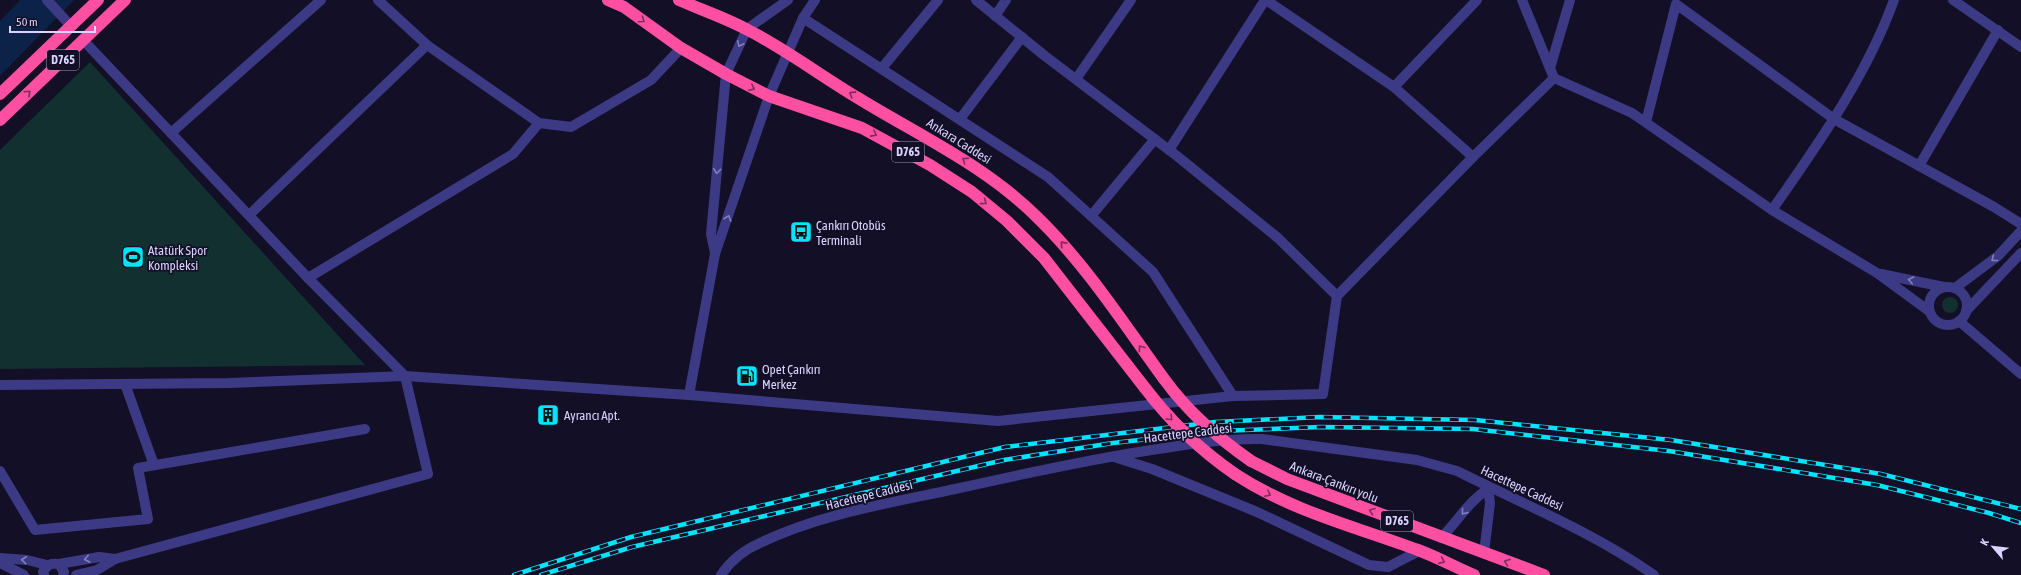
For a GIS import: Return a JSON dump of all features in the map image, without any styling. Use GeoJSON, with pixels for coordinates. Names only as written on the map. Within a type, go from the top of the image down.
{"type":"FeatureCollection","features":[{"type":"Feature","properties":{"kind":"highway","name":"D765"},"geometry":{"type":"LineString","coordinates":[[0,94],[68,22],[98,0]]}},
{"type":"Feature","properties":{"kind":"highway","name":"D765"},"geometry":{"type":"LineString","coordinates":[[0,120],[125,0]]}},
{"type":"Feature","properties":{"kind":"highway","name":"D765"},"geometry":{"type":"LineString","coordinates":[[608,0],[624,7],[681,48],[726,74],[769,96],[862,128],[930,165],[991,207],[1020,232],[1044,258],[1164,412],[1188,436],[1235,474],[1263,492],[1291,505],[1420,551],[1474,575]]}},
{"type":"Feature","properties":{"kind":"highway","name":"Ankara Caddesi"},"geometry":{"type":"LineString","coordinates":[[679,0],[747,29],[788,52],[858,98],[956,154],[997,183],[1028,208],[1081,264],[1164,379],[1187,408],[1204,426],[1251,461]]}},
{"type":"Feature","properties":{"kind":"highway","name":"Ankara-Çankırı yolu"},"geometry":{"type":"LineString","coordinates":[[1251,461],[1287,479],[1544,575]]}},
{"type":"Feature","properties":{"kind":"street"},"geometry":{"type":"LineString","coordinates":[[47,0],[68,22]]}},
{"type":"Feature","properties":{"kind":"street"},"geometry":{"type":"LineString","coordinates":[[171,133],[321,0]]}},
{"type":"Feature","properties":{"kind":"street"},"geometry":{"type":"LineString","coordinates":[[378,0],[427,45],[539,123],[571,127],[651,80],[681,48]]}},
{"type":"Feature","properties":{"kind":"street"},"geometry":{"type":"LineString","coordinates":[[715,254],[712,234],[726,74],[747,29],[788,0]]}},
{"type":"Feature","properties":{"kind":"street"},"geometry":{"type":"LineString","coordinates":[[689,394],[715,254],[769,96],[803,18],[815,0]]}},
{"type":"Feature","properties":{"kind":"street"},"geometry":{"type":"LineString","coordinates":[[882,68],[938,0]]}},
{"type":"Feature","properties":{"kind":"street"},"geometry":{"type":"LineString","coordinates":[[976,0],[1169,150],[1278,238],[1337,296]]}},
{"type":"Feature","properties":{"kind":"street"},"geometry":{"type":"LineString","coordinates":[[995,16],[1006,0]]}},
{"type":"Feature","properties":{"kind":"street"},"geometry":{"type":"LineString","coordinates":[[1076,79],[1131,0]]}},
{"type":"Feature","properties":{"kind":"street"},"geometry":{"type":"LineString","coordinates":[[1169,150],[1266,0],[1394,87],[1473,157]]}},
{"type":"Feature","properties":{"kind":"street"},"geometry":{"type":"LineString","coordinates":[[1394,87],[1478,0]]}},
{"type":"Feature","properties":{"kind":"street"},"geometry":{"type":"LineString","coordinates":[[1522,0],[1554,78],[1632,113],[1772,210],[1877,273],[1929,311],[1941,324],[1953,324],[1959,321],[1966,311],[2021,253]]}},
{"type":"Feature","properties":{"kind":"street"},"geometry":{"type":"LineString","coordinates":[[1550,68],[1570,0]]}},
{"type":"Feature","properties":{"kind":"street"},"geometry":{"type":"LineString","coordinates":[[1772,210],[1834,119],[1881,36],[1894,0]]}},
{"type":"Feature","properties":{"kind":"street"},"geometry":{"type":"LineString","coordinates":[[1953,0],[2021,47]]}},
{"type":"Feature","properties":{"kind":"street"},"geometry":{"type":"LineString","coordinates":[[1646,122],[1676,4],[1834,119],[1994,206],[2021,224]]}},
{"type":"Feature","properties":{"kind":"street"},"geometry":{"type":"LineString","coordinates":[[803,18],[1048,177],[1153,272],[1233,396]]}},
{"type":"Feature","properties":{"kind":"street"},"geometry":{"type":"LineString","coordinates":[[1919,166],[1998,30]]}},
{"type":"Feature","properties":{"kind":"street"},"geometry":{"type":"LineString","coordinates":[[960,119],[1022,37]]}},
{"type":"Feature","properties":{"kind":"street"},"geometry":{"type":"LineString","coordinates":[[76,575],[97,570],[115,559],[428,474],[405,376],[308,278],[84,41]]}},
{"type":"Feature","properties":{"kind":"street"},"geometry":{"type":"LineString","coordinates":[[249,215],[427,45]]}},
{"type":"Feature","properties":{"kind":"street"},"geometry":{"type":"LineString","coordinates":[[0,385],[229,383],[405,376],[689,394],[998,421],[1233,396],[1324,394],[1337,296],[1473,157],[1554,78]]}},
{"type":"Feature","properties":{"kind":"street"},"geometry":{"type":"LineString","coordinates":[[308,278],[513,154],[539,123]]}},
{"type":"Feature","properties":{"kind":"street"},"geometry":{"type":"LineString","coordinates":[[1091,216],[1155,139]]}},
{"type":"Feature","properties":{"kind":"street"},"geometry":{"type":"LineString","coordinates":[[1955,288],[1998,256],[2021,231]]}},
{"type":"Feature","properties":{"kind":"street"},"geometry":{"type":"LineString","coordinates":[[1877,273],[1955,288],[1962,292],[1966,298],[1966,311]]}},
{"type":"Feature","properties":{"kind":"street"},"geometry":{"type":"LineString","coordinates":[[1929,311],[1930,299],[1933,294],[1944,287]]}},
{"type":"Feature","properties":{"kind":"street"},"geometry":{"type":"LineString","coordinates":[[1959,321],[2021,374]]}},
{"type":"Feature","properties":{"kind":"street"},"geometry":{"type":"LineString","coordinates":[[125,384],[154,465]]}},
{"type":"Feature","properties":{"kind":"street"},"geometry":{"type":"LineString","coordinates":[[0,471],[35,530],[148,519],[138,468],[365,429]]}},
{"type":"Feature","properties":{"kind":"street","name":"Hacettepe Caddesi"},"geometry":{"type":"LineString","coordinates":[[721,575],[727,566],[741,553],[760,542],[812,523],[847,513],[1041,470],[1112,456],[1167,447],[1243,439],[1262,439],[1417,460],[1457,471],[1488,488],[1580,530],[1624,554],[1654,575]]}},
{"type":"Feature","properties":{"kind":"street"},"geometry":{"type":"LineString","coordinates":[[1112,456],[1152,469],[1257,512],[1369,566],[1388,567],[1420,551]]}},
{"type":"Feature","properties":{"kind":"street"},"geometry":{"type":"LineString","coordinates":[[1442,538],[1474,499],[1488,488]]}},
{"type":"Feature","properties":{"kind":"street"},"geometry":{"type":"LineString","coordinates":[[1484,553],[1490,503],[1488,488]]}},
{"type":"Feature","properties":{"kind":"street"},"geometry":{"type":"LineString","coordinates":[[0,558],[27,560],[47,565],[51,563],[59,564],[99,556],[115,559]]}},
{"type":"Feature","properties":{"kind":"street"},"geometry":{"type":"LineString","coordinates":[[0,563],[24,575]]}},
{"type":"Feature","properties":{"kind":"street"},"geometry":{"type":"LineString","coordinates":[[59,564],[64,572],[63,575]]}},
{"type":"Feature","properties":{"kind":"street"},"geometry":{"type":"LineString","coordinates":[[44,575],[43,572],[47,565]]}},
{"type":"Feature","properties":{"kind":"green space","name":"Atatürk Spor Kompleksi"},"geometry":{"type":"Polygon","coordinates":[[[90,62],[365,365],[0,369],[0,150],[90,62]]]}},
{"type":"Feature","properties":{"kind":"green space"},"geometry":{"type":"Polygon","coordinates":[[[1947,297],[1953,297],[1958,302],[1956,311],[1953,313],[1947,313],[1942,308],[1942,302],[1947,297]]]}},
{"type":"Feature","properties":{"kind":"water"},"geometry":{"type":"Polygon","coordinates":[[[20,0],[74,0],[0,76],[0,21],[20,0]]]}},
{"type":"Feature","properties":{"kind":"railway"},"geometry":{"type":"LineString","coordinates":[[514,575],[631,537],[1005,447],[1215,422],[1320,417],[1475,420],[1671,440],[1881,474],[2021,509]]}},
{"type":"Feature","properties":{"kind":"railway"},"geometry":{"type":"LineString","coordinates":[[541,575],[632,547],[1004,460],[1113,443],[1219,431],[1320,427],[1473,429],[1669,451],[1877,485],[1989,513],[2021,523]]}},
{"type":"Feature","properties":{"kind":"place","name":"Çankırı Otobüs Terminali"},"geometry":{"type":"Point","coordinates":[801,232]}},
{"type":"Feature","properties":{"kind":"place","name":"Atatürk Spor Kompleksi"},"geometry":{"type":"Point","coordinates":[133,257]}},
{"type":"Feature","properties":{"kind":"place","name":"Opet Çankırı Merkez"},"geometry":{"type":"Point","coordinates":[747,376]}},
{"type":"Feature","properties":{"kind":"place","name":"Ayrancı Apt."},"geometry":{"type":"Point","coordinates":[548,415]}}]}
